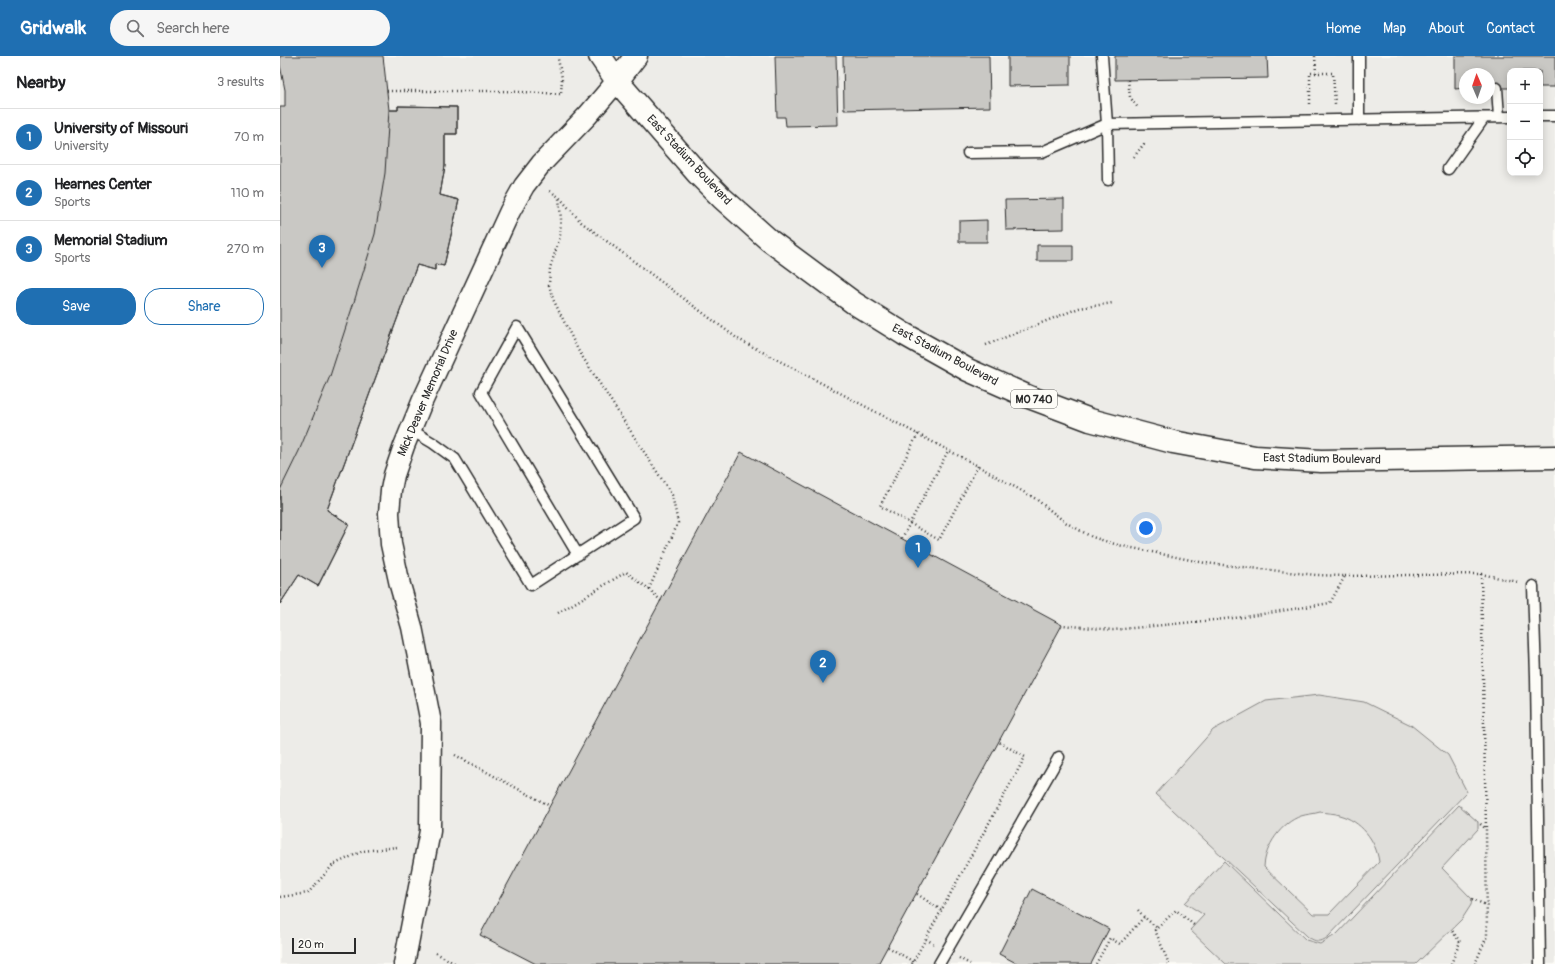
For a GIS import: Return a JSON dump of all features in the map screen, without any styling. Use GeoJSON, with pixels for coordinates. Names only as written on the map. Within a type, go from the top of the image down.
{"type":"FeatureCollection","features":[{"type":"Feature","properties":{"kind":"main road","name":"East Stadium Boulevard"},"geometry":{"type":"LineString","coordinates":[[600,56],[617,81],[698,174],[722,198],[769,240],[854,303],[904,334],[968,370],[1029,398],[1098,422],[1173,442],[1255,457],[1321,461],[1555,457]]}},
{"type":"Feature","properties":{"kind":"main road"},"geometry":{"type":"LineString","coordinates":[[617,81],[636,56]]}},
{"type":"Feature","properties":{"kind":"street","name":"Mick Deaver Memorial Drive"},"geometry":{"type":"LineString","coordinates":[[404,964],[430,831],[431,723],[412,626],[400,585],[391,544],[391,490],[394,475],[422,402],[510,211],[524,186],[541,164],[578,126],[617,81]]}},
{"type":"Feature","properties":{"kind":"lane"},"geometry":{"type":"LineString","coordinates":[[1102,56],[1108,180]]}},
{"type":"Feature","properties":{"kind":"lane"},"geometry":{"type":"LineString","coordinates":[[1359,56],[1359,120]]}},
{"type":"Feature","properties":{"kind":"lane"},"geometry":{"type":"LineString","coordinates":[[1497,88],[1499,117]]}},
{"type":"Feature","properties":{"kind":"lane"},"geometry":{"type":"LineString","coordinates":[[1543,116],[1555,116]]}},
{"type":"Feature","properties":{"kind":"lane"},"geometry":{"type":"LineString","coordinates":[[968,154],[1042,152],[1106,124],[1507,117]]}},
{"type":"Feature","properties":{"kind":"lane"},"geometry":{"type":"LineString","coordinates":[[1448,169],[1484,118]]}},
{"type":"Feature","properties":{"kind":"lane"},"geometry":{"type":"LineString","coordinates":[[411,430],[455,459],[531,584],[578,555],[634,518],[517,327],[481,392],[578,555]]}},
{"type":"Feature","properties":{"kind":"lane"},"geometry":{"type":"LineString","coordinates":[[1533,586],[1536,676],[1540,964]]}},
{"type":"Feature","properties":{"kind":"lane"},"geometry":{"type":"LineString","coordinates":[[939,964],[1059,757]]}},
{"type":"Feature","properties":{"kind":"path"},"geometry":{"type":"LineString","coordinates":[[1315,56],[1316,73]]}},
{"type":"Feature","properties":{"kind":"path"},"geometry":{"type":"LineString","coordinates":[[387,91],[501,91],[562,94],[562,78],[558,59]]}},
{"type":"Feature","properties":{"kind":"path"},"geometry":{"type":"LineString","coordinates":[[1310,107],[1310,73],[1333,73],[1335,104],[1359,103]]}},
{"type":"Feature","properties":{"kind":"path"},"geometry":{"type":"LineString","coordinates":[[1128,80],[1130,98],[1138,108],[1145,108]]}},
{"type":"Feature","properties":{"kind":"path"},"geometry":{"type":"LineString","coordinates":[[550,191],[559,197],[581,222],[738,339],[978,466],[1036,499],[1065,522],[1092,537],[1118,545],[1205,564],[1316,575],[1481,574],[1533,586]]}},
{"type":"Feature","properties":{"kind":"path"},"geometry":{"type":"LineString","coordinates":[[559,197],[561,220],[560,237],[549,273],[549,285],[553,299],[578,350],[672,495],[678,523],[649,589]]}},
{"type":"Feature","properties":{"kind":"path"},"geometry":{"type":"LineString","coordinates":[[986,345],[1079,308],[1112,303]]}},
{"type":"Feature","properties":{"kind":"path"},"geometry":{"type":"LineString","coordinates":[[918,434],[880,506],[939,540],[978,466]]}},
{"type":"Feature","properties":{"kind":"path"},"geometry":{"type":"LineString","coordinates":[[902,538],[948,451]]}},
{"type":"Feature","properties":{"kind":"path"},"geometry":{"type":"LineString","coordinates":[[558,612],[626,572],[649,589],[661,601]]}},
{"type":"Feature","properties":{"kind":"path"},"geometry":{"type":"LineString","coordinates":[[1475,964],[1487,936],[1481,574]]}},
{"type":"Feature","properties":{"kind":"path"},"geometry":{"type":"LineString","coordinates":[[1062,624],[1113,630],[1244,618],[1330,603],[1346,576]]}},
{"type":"Feature","properties":{"kind":"path"},"geometry":{"type":"LineString","coordinates":[[888,947],[913,963],[1025,757],[999,742]]}},
{"type":"Feature","properties":{"kind":"path"},"geometry":{"type":"LineString","coordinates":[[455,755],[550,806]]}},
{"type":"Feature","properties":{"kind":"path"},"geometry":{"type":"LineString","coordinates":[[1478,822],[1486,829]]}},
{"type":"Feature","properties":{"kind":"path"},"geometry":{"type":"LineString","coordinates":[[280,897],[308,893],[333,865],[363,852],[397,847]]}},
{"type":"Feature","properties":{"kind":"path"},"geometry":{"type":"LineString","coordinates":[[917,894],[942,910]]}},
{"type":"Feature","properties":{"kind":"path"},"geometry":{"type":"LineString","coordinates":[[1472,899],[1486,906]]}},
{"type":"Feature","properties":{"kind":"path"},"geometry":{"type":"LineString","coordinates":[[1138,910],[1157,928]]}},
{"type":"Feature","properties":{"kind":"path"},"geometry":{"type":"LineString","coordinates":[[1169,964],[1155,930],[1176,910],[1194,926]]}},
{"type":"Feature","properties":{"kind":"path"},"geometry":{"type":"LineString","coordinates":[[1096,964],[1110,938],[1120,944],[1144,917]]}},
{"type":"Feature","properties":{"kind":"path"},"geometry":{"type":"LineString","coordinates":[[1451,929],[1460,942],[1451,964]]}},
{"type":"Feature","properties":{"kind":"path"},"geometry":{"type":"LineString","coordinates":[[436,953],[456,964]]}},
{"type":"Feature","properties":{"kind":"shaded area"},"geometry":{"type":"Polygon","coordinates":[[[280,56],[1555,56],[1555,964],[280,964],[280,56]]]}},
{"type":"Feature","properties":{"kind":"shaded area"},"geometry":{"type":"Polygon","coordinates":[[[1319,695],[1364,702],[1411,725],[1448,755],[1467,792],[1328,937],[1320,941],[1316,941],[1308,937],[1156,794],[1213,730],[1266,701],[1319,695]],[[1320,812],[1301,816],[1287,824],[1275,836],[1271,843],[1267,851],[1264,867],[1313,914],[1329,914],[1379,862],[1375,846],[1361,827],[1347,818],[1337,814],[1320,812]]]}},
{"type":"Feature","properties":{"kind":"shaded area"},"geometry":{"type":"Polygon","coordinates":[[[1459,805],[1478,822],[1478,829],[1442,868],[1472,899],[1471,905],[1462,919],[1416,964],[1226,964],[1190,930],[1204,915],[1185,903],[1224,861],[1306,940],[1320,944],[1337,934],[1459,805]]]}},
{"type":"Feature","properties":{"kind":"building"},"geometry":{"type":"Polygon","coordinates":[[[280,56],[383,56],[389,110],[398,110],[398,106],[457,107],[457,134],[445,134],[445,166],[440,195],[459,200],[444,266],[435,264],[435,270],[417,265],[327,510],[349,524],[318,586],[299,575],[280,604],[280,107],[285,107],[285,90],[280,65],[280,56]]]}},
{"type":"Feature","properties":{"kind":"building"},"geometry":{"type":"Polygon","coordinates":[[[775,56],[836,56],[838,125],[786,126],[785,117],[777,117],[775,56]]]}},
{"type":"Feature","properties":{"kind":"building"},"geometry":{"type":"Polygon","coordinates":[[[843,56],[989,56],[990,107],[844,110],[843,56]]]}},
{"type":"Feature","properties":{"kind":"building"},"geometry":{"type":"Polygon","coordinates":[[[1008,56],[1070,56],[1070,85],[1008,86],[1008,56]]]}},
{"type":"Feature","properties":{"kind":"building"},"geometry":{"type":"Polygon","coordinates":[[[1115,56],[1267,56],[1268,78],[1115,80],[1115,56]]]}},
{"type":"Feature","properties":{"kind":"building"},"geometry":{"type":"Polygon","coordinates":[[[1455,56],[1555,56],[1555,87],[1543,87],[1543,68],[1507,68],[1507,88],[1495,88],[1495,68],[1459,68],[1459,89],[1455,89],[1455,56]]]}},
{"type":"Feature","properties":{"kind":"building"},"geometry":{"type":"Polygon","coordinates":[[[398,106],[457,107],[457,134],[445,134],[445,166],[440,195],[459,200],[444,266],[435,264],[435,270],[417,265],[327,510],[349,524],[318,586],[299,575],[280,604],[280,490],[299,451],[330,376],[375,234],[385,173],[389,110],[398,110],[398,106]]]}},
{"type":"Feature","properties":{"kind":"building"},"geometry":{"type":"Polygon","coordinates":[[[1064,199],[1064,229],[1006,230],[1005,200],[1064,199]]]}},
{"type":"Feature","properties":{"kind":"building"},"geometry":{"type":"Polygon","coordinates":[[[987,220],[987,242],[959,242],[959,221],[987,220]]]}},
{"type":"Feature","properties":{"kind":"building"},"geometry":{"type":"Polygon","coordinates":[[[1037,245],[1073,245],[1073,261],[1037,261],[1037,245]]]}},
{"type":"Feature","properties":{"kind":"building"},"geometry":{"type":"Polygon","coordinates":[[[741,452],[1062,625],[878,964],[536,964],[480,935],[741,452]]]}},
{"type":"Feature","properties":{"kind":"building"},"geometry":{"type":"Polygon","coordinates":[[[1032,889],[1109,929],[1091,964],[1018,964],[999,954],[1032,889]]]}},
{"type":"Feature","properties":{"kind":"place","name":"Memorial Stadium"},"geometry":{"type":"Point","coordinates":[322,268]}},
{"type":"Feature","properties":{"kind":"place","name":"University of Missouri"},"geometry":{"type":"Point","coordinates":[918,568]}},
{"type":"Feature","properties":{"kind":"place","name":"Hearnes Center"},"geometry":{"type":"Point","coordinates":[823,683]}}]}
